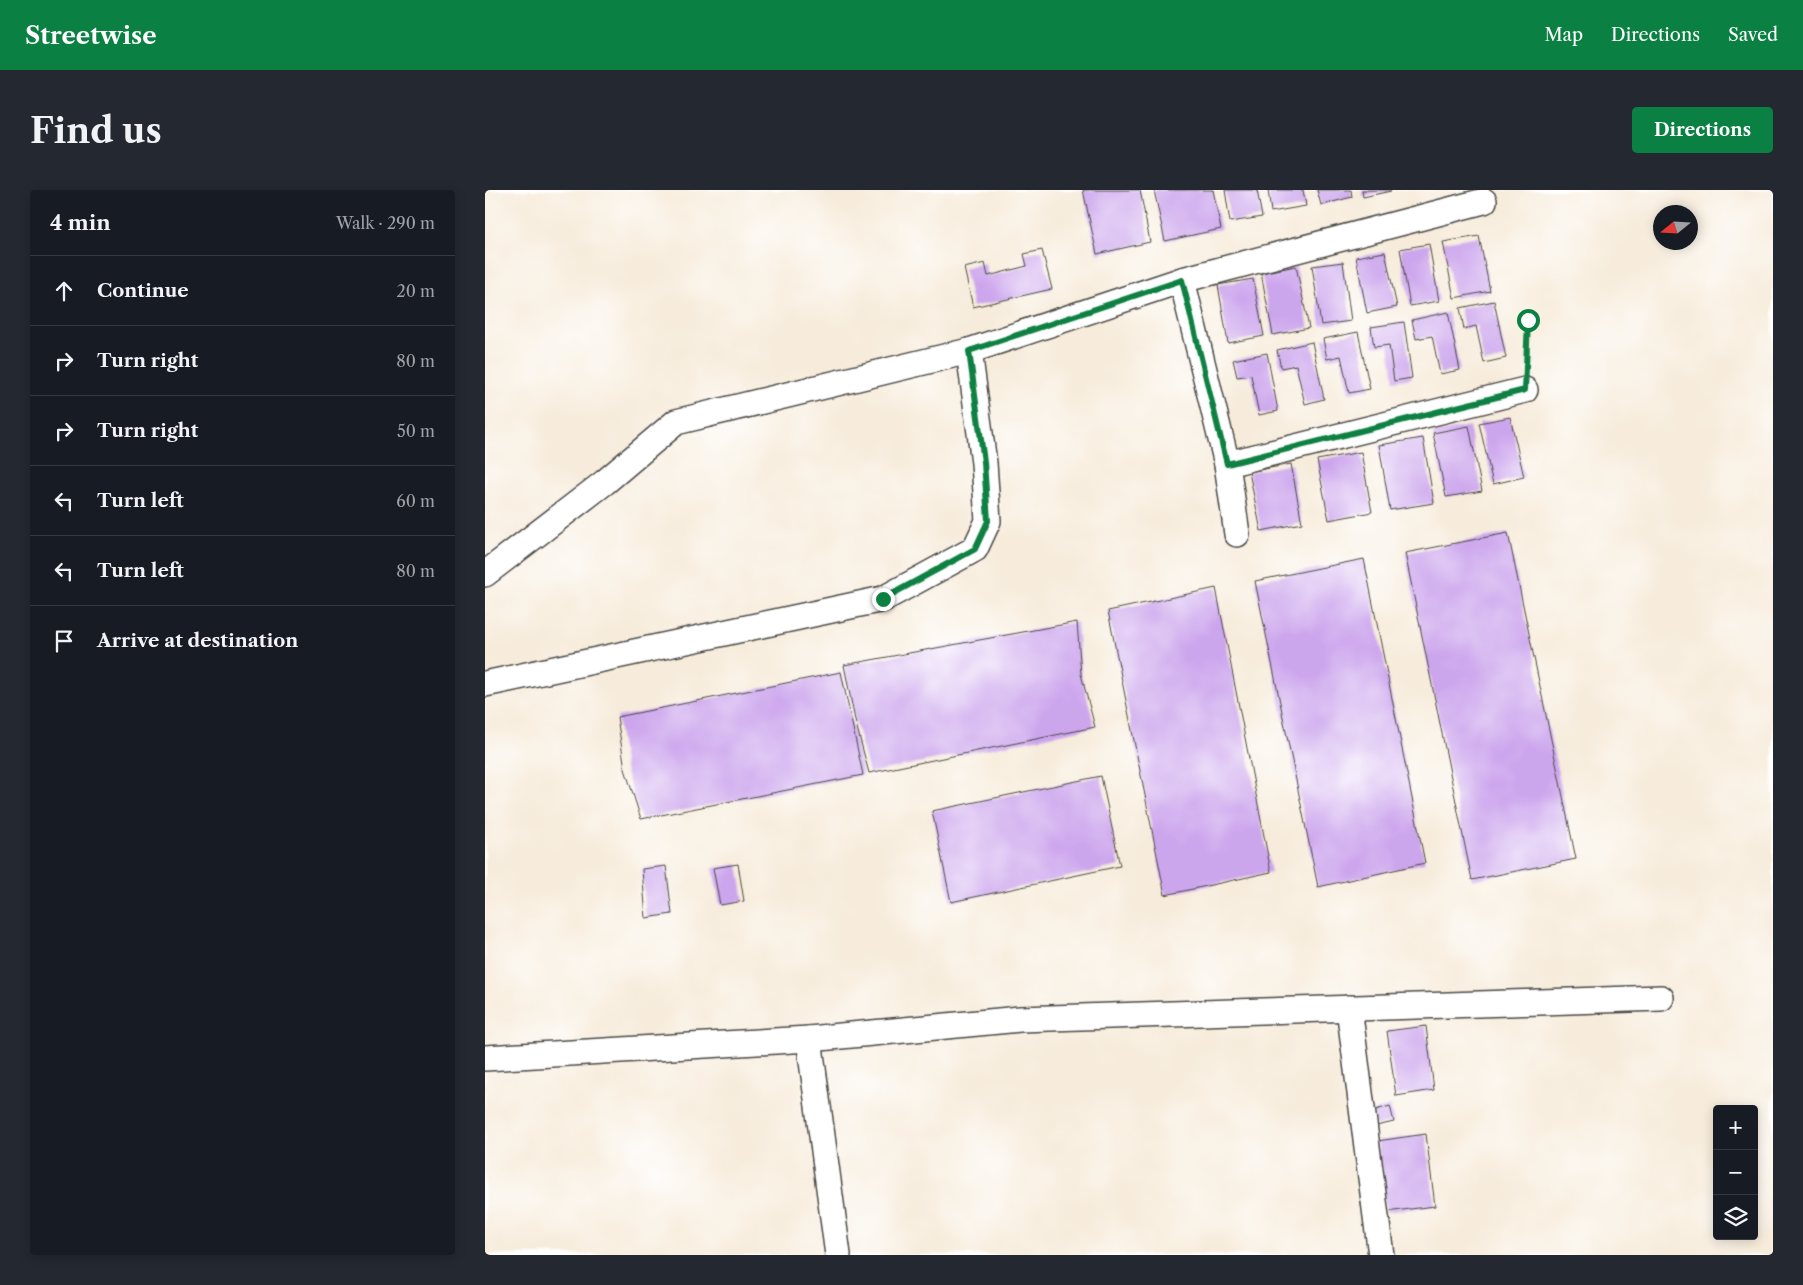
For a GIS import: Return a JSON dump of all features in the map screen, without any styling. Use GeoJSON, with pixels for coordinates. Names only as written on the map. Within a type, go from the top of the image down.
{"type":"FeatureCollection","features":[{"type":"Feature","properties":{"kind":"street"},"geometry":{"type":"LineString","coordinates":[[485,574],[605,482],[676,422],[969,351],[1182,280],[1484,201]]}},
{"type":"Feature","properties":{"kind":"street"},"geometry":{"type":"LineString","coordinates":[[1182,280],[1227,464],[1237,534]]}},
{"type":"Feature","properties":{"kind":"street"},"geometry":{"type":"LineString","coordinates":[[485,684],[883,599],[975,549],[988,521],[984,462],[969,351]]}},
{"type":"Feature","properties":{"kind":"street"},"geometry":{"type":"LineString","coordinates":[[1227,464],[1525,390]]}},
{"type":"Feature","properties":{"kind":"street"},"geometry":{"type":"LineString","coordinates":[[485,1058],[809,1038],[1021,1019],[1661,998]]}},
{"type":"Feature","properties":{"kind":"street"},"geometry":{"type":"LineString","coordinates":[[1349,1008],[1381,1255]]}},
{"type":"Feature","properties":{"kind":"street"},"geometry":{"type":"LineString","coordinates":[[809,1038],[839,1255]]}},
{"type":"Feature","properties":{"kind":"path"},"geometry":{"type":"LineString","coordinates":[[1525,390],[1528,320]]}},
{"type":"Feature","properties":{"kind":"building"},"geometry":{"type":"Polygon","coordinates":[[[1083,190],[1140,190],[1150,242],[1097,254],[1083,190]]]}},
{"type":"Feature","properties":{"kind":"building"},"geometry":{"type":"Polygon","coordinates":[[[1154,190],[1213,190],[1221,229],[1165,241],[1154,190]]]}},
{"type":"Feature","properties":{"kind":"building"},"geometry":{"type":"Polygon","coordinates":[[[1225,190],[1257,190],[1262,217],[1230,222],[1225,190]]]}},
{"type":"Feature","properties":{"kind":"building"},"geometry":{"type":"Polygon","coordinates":[[[1268,190],[1303,190],[1306,206],[1271,212],[1268,190]]]}},
{"type":"Feature","properties":{"kind":"building"},"geometry":{"type":"Polygon","coordinates":[[[1317,190],[1351,190],[1352,197],[1321,205],[1317,190]]]}},
{"type":"Feature","properties":{"kind":"building"},"geometry":{"type":"Polygon","coordinates":[[[1362,190],[1391,190],[1391,191],[1363,197],[1362,190]]]}},
{"type":"Feature","properties":{"kind":"building"},"geometry":{"type":"Polygon","coordinates":[[[1479,236],[1490,291],[1454,298],[1443,242],[1479,236]]]}},
{"type":"Feature","properties":{"kind":"building"},"geometry":{"type":"Polygon","coordinates":[[[1429,244],[1439,301],[1410,306],[1400,249],[1429,244]]]}},
{"type":"Feature","properties":{"kind":"building"},"geometry":{"type":"Polygon","coordinates":[[[1042,250],[1052,289],[973,307],[964,268],[985,263],[988,276],[1027,266],[1024,254],[1042,250]]]}},
{"type":"Feature","properties":{"kind":"building"},"geometry":{"type":"Polygon","coordinates":[[[1385,252],[1397,307],[1367,313],[1356,257],[1385,252]]]}},
{"type":"Feature","properties":{"kind":"building"},"geometry":{"type":"Polygon","coordinates":[[[1343,262],[1351,321],[1321,325],[1312,266],[1343,262]]]}},
{"type":"Feature","properties":{"kind":"building"},"geometry":{"type":"Polygon","coordinates":[[[1296,266],[1309,328],[1273,335],[1261,273],[1296,266]]]}},
{"type":"Feature","properties":{"kind":"building"},"geometry":{"type":"Polygon","coordinates":[[[1253,279],[1264,336],[1228,343],[1218,285],[1253,279]]]}},
{"type":"Feature","properties":{"kind":"building"},"geometry":{"type":"Polygon","coordinates":[[[1494,301],[1506,358],[1484,363],[1476,326],[1464,329],[1460,308],[1494,301]]]}},
{"type":"Feature","properties":{"kind":"building"},"geometry":{"type":"Polygon","coordinates":[[[1448,312],[1460,370],[1440,374],[1432,336],[1416,339],[1412,320],[1448,312]]]}},
{"type":"Feature","properties":{"kind":"building"},"geometry":{"type":"Polygon","coordinates":[[[1404,322],[1412,378],[1394,381],[1389,345],[1374,347],[1371,327],[1404,322]]]}},
{"type":"Feature","properties":{"kind":"building"},"geometry":{"type":"Polygon","coordinates":[[[1358,332],[1370,389],[1349,393],[1341,356],[1327,359],[1323,339],[1358,332]]]}},
{"type":"Feature","properties":{"kind":"building"},"geometry":{"type":"Polygon","coordinates":[[[1312,342],[1324,399],[1305,404],[1296,365],[1281,368],[1277,350],[1312,342]]]}},
{"type":"Feature","properties":{"kind":"building"},"geometry":{"type":"Polygon","coordinates":[[[1267,353],[1278,411],[1259,415],[1251,375],[1237,377],[1233,360],[1267,353]]]}},
{"type":"Feature","properties":{"kind":"building"},"geometry":{"type":"Polygon","coordinates":[[[1510,417],[1524,477],[1493,484],[1479,423],[1510,417]]]}},
{"type":"Feature","properties":{"kind":"building"},"geometry":{"type":"Polygon","coordinates":[[[1469,426],[1482,491],[1446,497],[1433,433],[1469,426]]]}},
{"type":"Feature","properties":{"kind":"building"},"geometry":{"type":"Polygon","coordinates":[[[1423,438],[1434,503],[1390,510],[1379,445],[1423,438]]]}},
{"type":"Feature","properties":{"kind":"building"},"geometry":{"type":"Polygon","coordinates":[[[1361,452],[1372,512],[1329,520],[1317,460],[1361,452]]]}},
{"type":"Feature","properties":{"kind":"building"},"geometry":{"type":"Polygon","coordinates":[[[1291,464],[1302,523],[1261,531],[1249,472],[1291,464]]]}},
{"type":"Feature","properties":{"kind":"building"},"geometry":{"type":"Polygon","coordinates":[[[1508,533],[1576,859],[1472,880],[1405,553],[1508,533]]]}},
{"type":"Feature","properties":{"kind":"building"},"geometry":{"type":"Polygon","coordinates":[[[1364,559],[1425,863],[1318,887],[1255,581],[1364,559]]]}},
{"type":"Feature","properties":{"kind":"building"},"geometry":{"type":"Polygon","coordinates":[[[1216,588],[1271,872],[1165,895],[1108,611],[1216,588]]]}},
{"type":"Feature","properties":{"kind":"building"},"geometry":{"type":"Polygon","coordinates":[[[1077,622],[1081,674],[1095,727],[869,773],[855,720],[844,665],[1077,622]]]}},
{"type":"Feature","properties":{"kind":"building"},"geometry":{"type":"Polygon","coordinates":[[[841,672],[863,775],[641,819],[625,769],[617,717],[841,672]]]}},
{"type":"Feature","properties":{"kind":"building"},"geometry":{"type":"Polygon","coordinates":[[[1101,776],[1120,866],[951,902],[932,811],[1101,776]]]}},
{"type":"Feature","properties":{"kind":"building"},"geometry":{"type":"Polygon","coordinates":[[[738,864],[744,901],[720,905],[713,868],[738,864]]]}},
{"type":"Feature","properties":{"kind":"building"},"geometry":{"type":"Polygon","coordinates":[[[666,866],[672,914],[646,918],[642,869],[666,866]]]}},
{"type":"Feature","properties":{"kind":"building"},"geometry":{"type":"Polygon","coordinates":[[[1426,1026],[1434,1090],[1396,1096],[1387,1031],[1426,1026]]]}},
{"type":"Feature","properties":{"kind":"building"},"geometry":{"type":"Polygon","coordinates":[[[1390,1106],[1394,1122],[1376,1126],[1372,1111],[1390,1106]]]}},
{"type":"Feature","properties":{"kind":"building"},"geometry":{"type":"Polygon","coordinates":[[[1426,1134],[1435,1206],[1386,1212],[1377,1141],[1426,1134]]]}},
{"type":"Feature","properties":{"kind":"route"},"geometry":{"type":"LineString","coordinates":[[883,599],[975,549],[988,521],[984,462],[969,351],[1182,280],[1227,464],[1525,390],[1528,320]]}}]}
